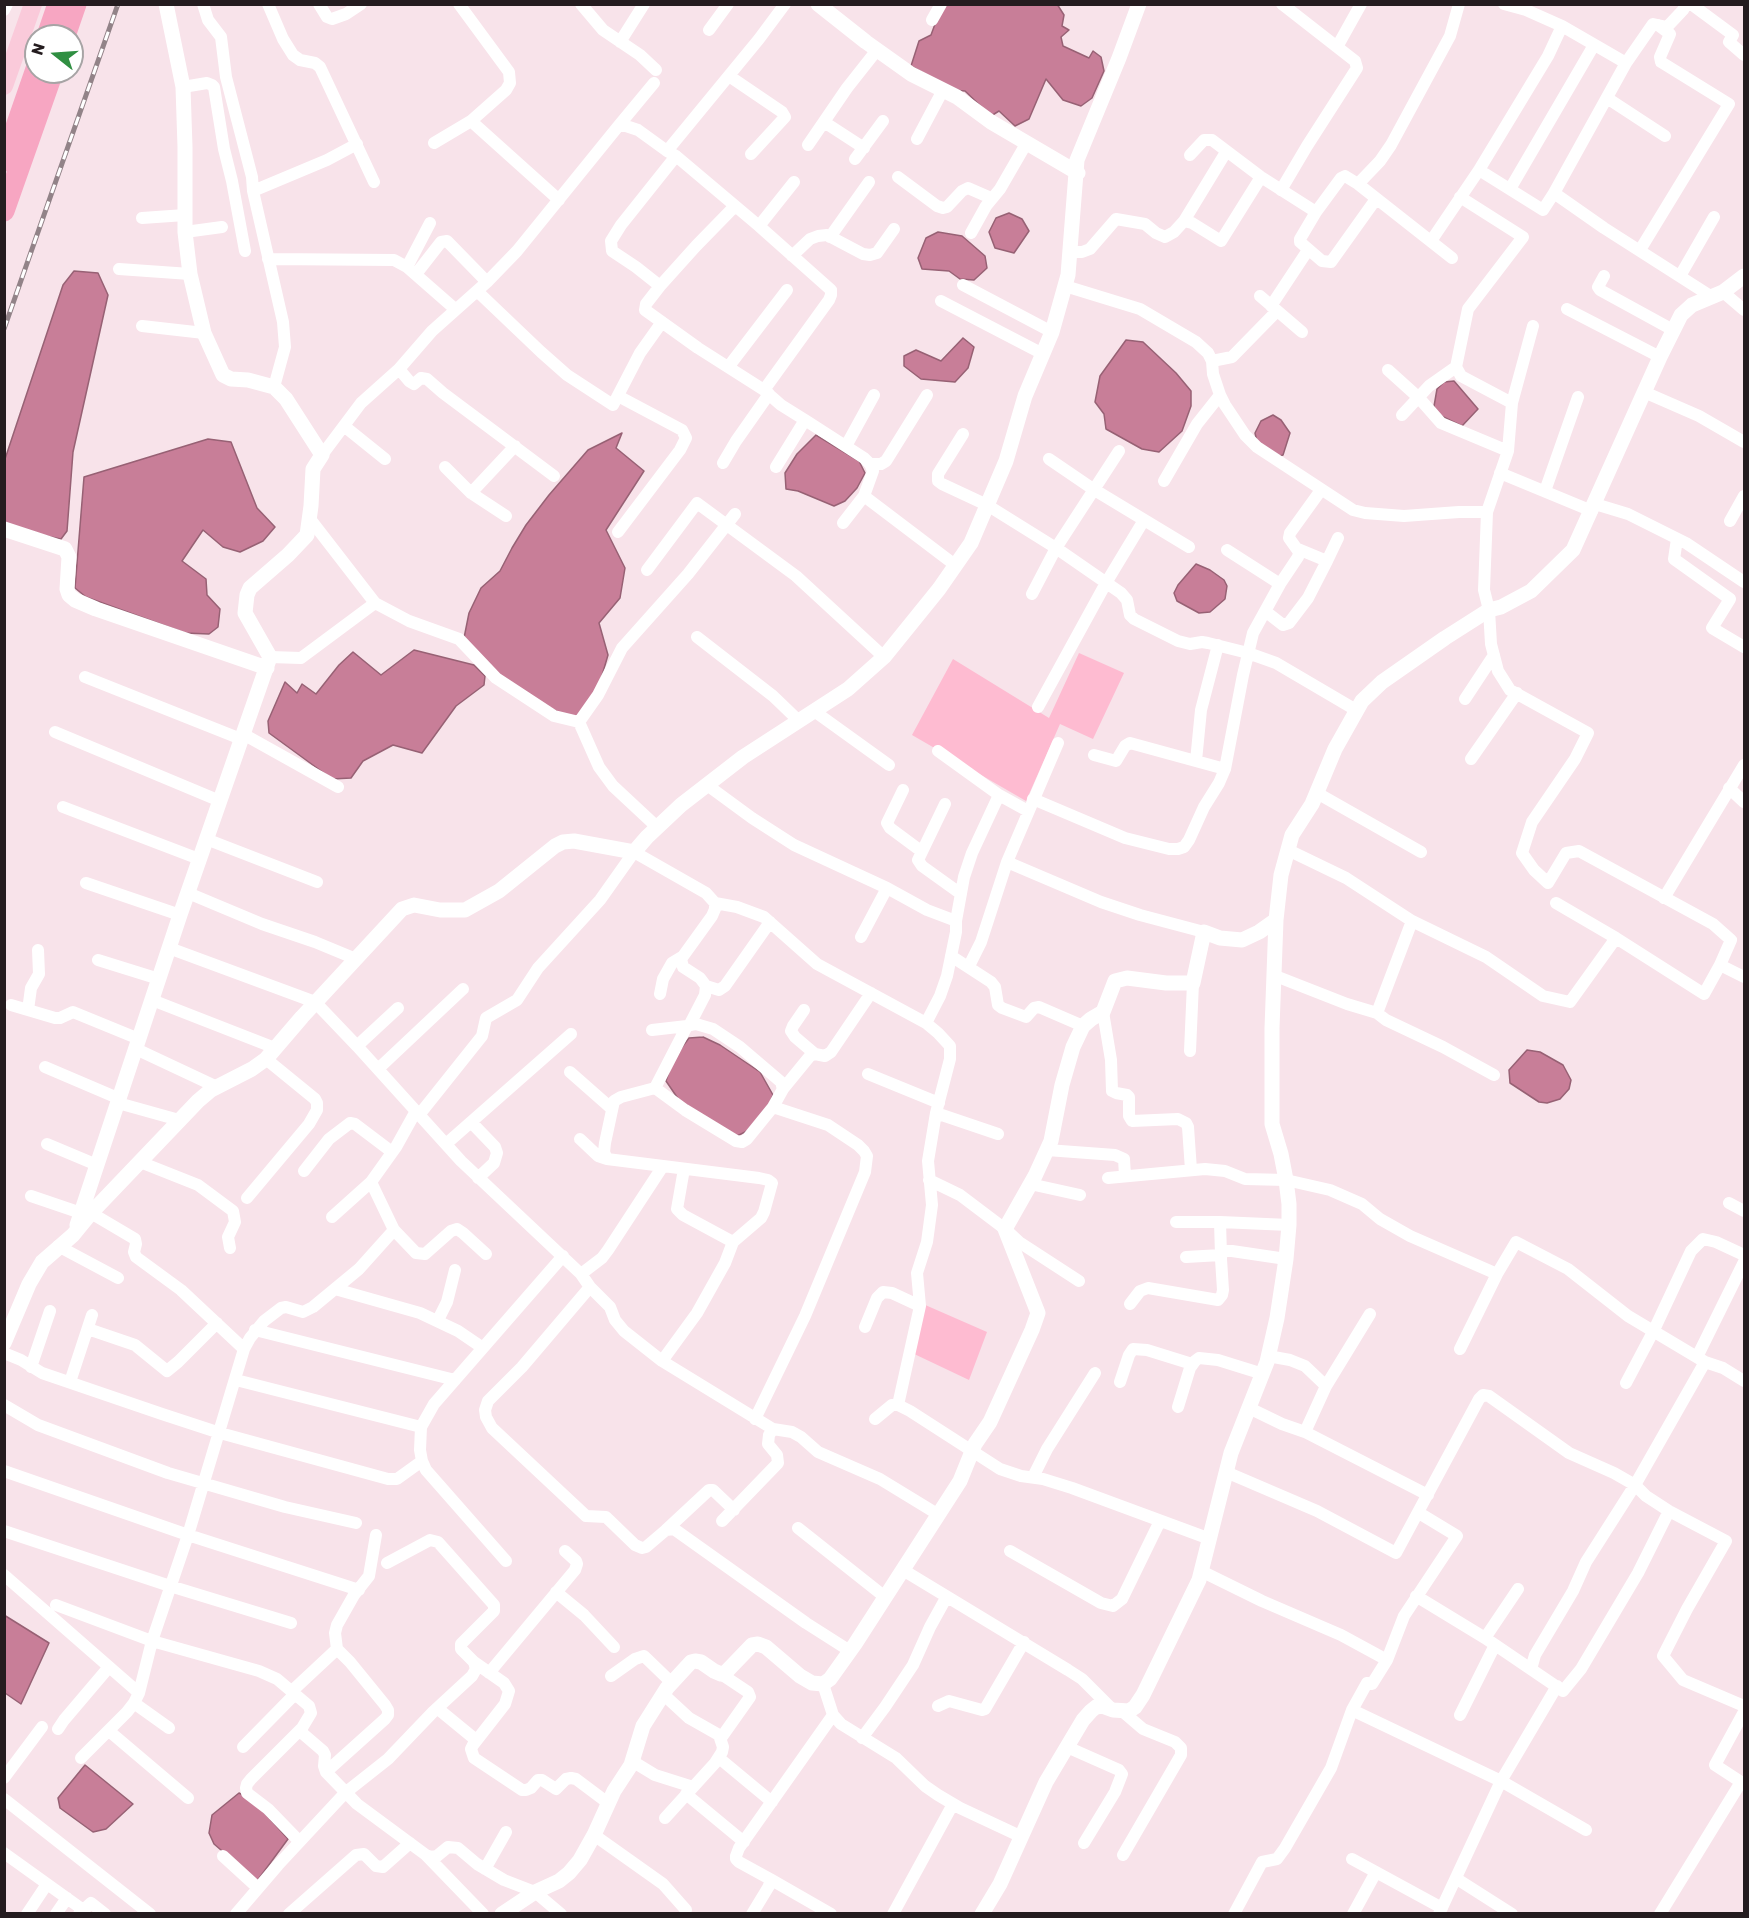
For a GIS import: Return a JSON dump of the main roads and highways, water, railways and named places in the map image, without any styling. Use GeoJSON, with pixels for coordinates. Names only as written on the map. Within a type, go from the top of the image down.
{"type":"FeatureCollection","features":[{"type":"Feature","properties":{"kind":"highway"},"geometry":{"type":"LineString","coordinates":[[51,24],[58,4]]}},
{"type":"Feature","properties":{"kind":"highway"},"geometry":{"type":"LineString","coordinates":[[69,24],[76,4]]}},
{"type":"Feature","properties":{"kind":"highway"},"geometry":{"type":"LineString","coordinates":[[4,161],[31,84]]}},
{"type":"Feature","properties":{"kind":"highway"},"geometry":{"type":"LineString","coordinates":[[4,211],[48,84]]}},
{"type":"Feature","properties":{"kind":"main road"},"geometry":{"type":"LineString","coordinates":[[4,86],[33,4]]}},
{"type":"Feature","properties":{"kind":"railway"},"geometry":{"type":"LineString","coordinates":[[4,329],[118,4]]}}]}
